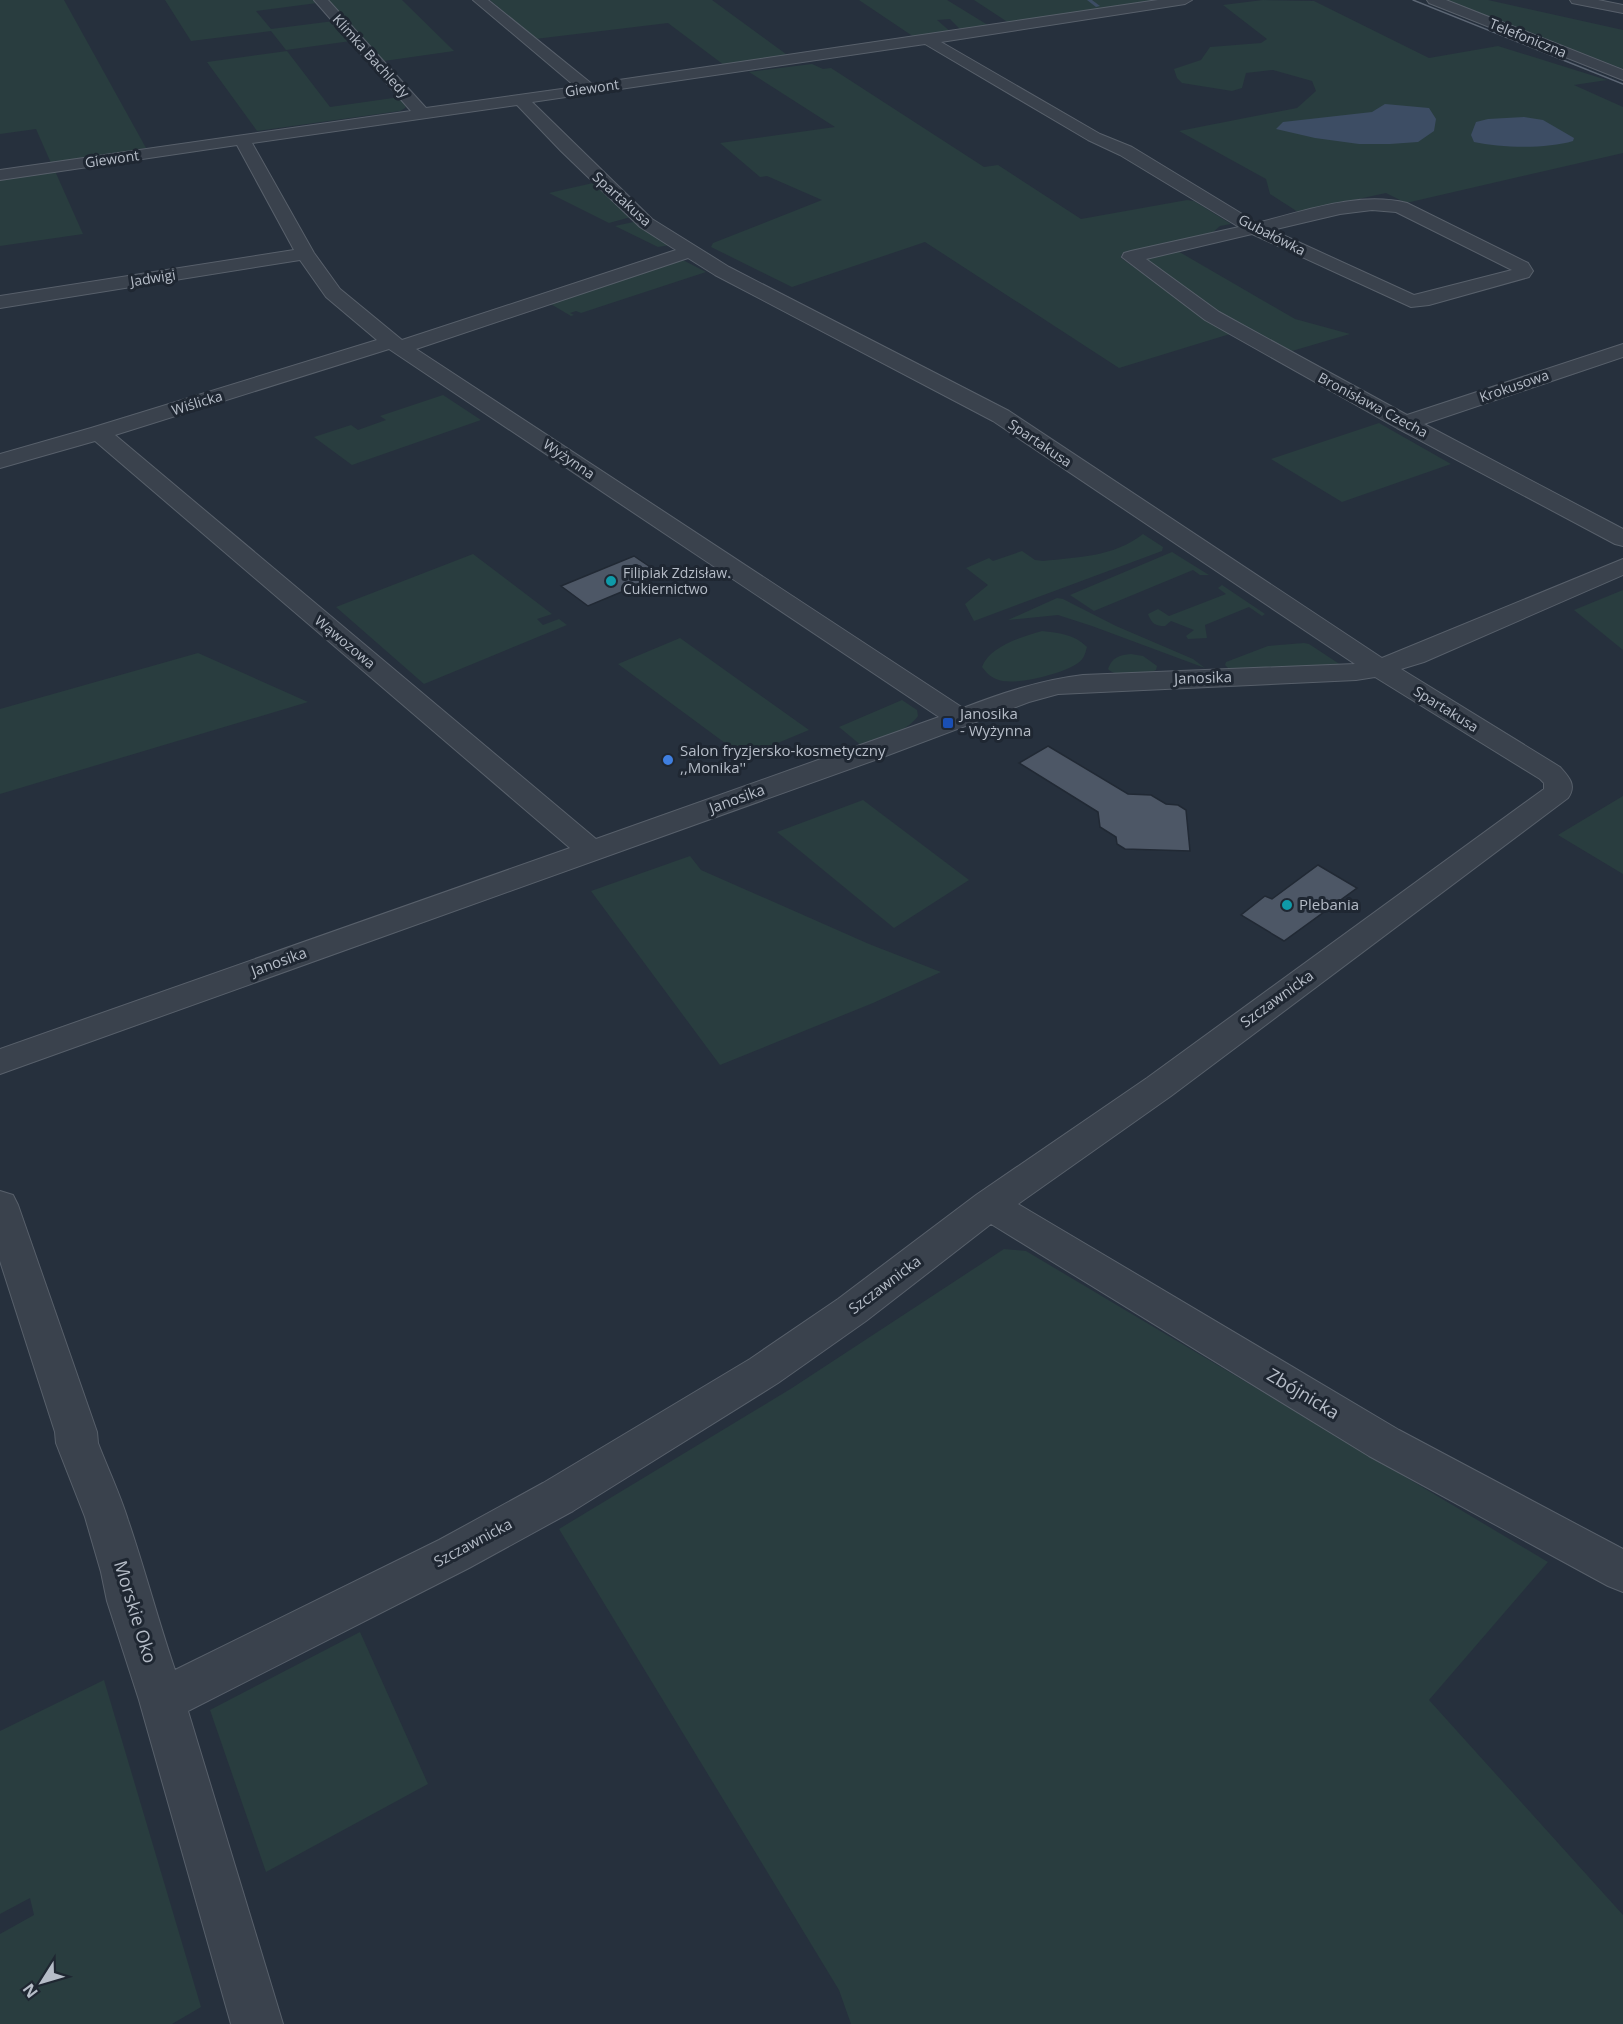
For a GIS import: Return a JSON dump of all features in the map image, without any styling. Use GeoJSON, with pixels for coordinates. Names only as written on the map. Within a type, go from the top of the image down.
{"type":"FeatureCollection","features":[{"type":"Feature","properties":{"kind":"street","name":"Klimka Bachledy"},"geometry":{"type":"LineString","coordinates":[[321,0],[422,112]]}},
{"type":"Feature","properties":{"kind":"street"},"geometry":{"type":"LineString","coordinates":[[480,0],[588,88]]}},
{"type":"Feature","properties":{"kind":"street","name":"Giewont"},"geometry":{"type":"LineString","coordinates":[[0,175],[930,40],[1185,0]]}},
{"type":"Feature","properties":{"kind":"street","name":"Telefoniczna"},"geometry":{"type":"LineString","coordinates":[[1434,0],[1623,75]]}},
{"type":"Feature","properties":{"kind":"street"},"geometry":{"type":"LineString","coordinates":[[1577,0],[1623,9]]}},
{"type":"Feature","properties":{"kind":"street","name":"Gubałówka"},"geometry":{"type":"LineString","coordinates":[[930,40],[1094,137],[1126,151],[1176,180],[1253,228],[1412,301],[1422,301],[1524,271],[1521,267],[1401,207],[1376,204],[1253,228]]}},
{"type":"Feature","properties":{"kind":"street","name":"Spartakusa"},"geometry":{"type":"LineString","coordinates":[[519,98],[640,218],[722,271],[1001,416],[1379,668],[1550,773],[1558,782],[1558,792]]}},
{"type":"Feature","properties":{"kind":"street","name":"Wyżynna"},"geometry":{"type":"LineString","coordinates":[[242,139],[305,254],[333,293],[396,345],[960,718]]}},
{"type":"Feature","properties":{"kind":"street","name":"Bronisława Czecha"},"geometry":{"type":"LineString","coordinates":[[1253,228],[1131,257],[1212,316],[1405,423],[1623,539]]}},
{"type":"Feature","properties":{"kind":"street","name":"Wiślicka"},"geometry":{"type":"LineString","coordinates":[[0,461],[396,345],[690,251]]}},
{"type":"Feature","properties":{"kind":"street","name":"Jadwigi"},"geometry":{"type":"LineString","coordinates":[[0,302],[305,254]]}},
{"type":"Feature","properties":{"kind":"street","name":"Krokusowa"},"geometry":{"type":"LineString","coordinates":[[1405,423],[1623,350]]}},
{"type":"Feature","properties":{"kind":"street","name":"Wąwozowa"},"geometry":{"type":"LineString","coordinates":[[99,433],[592,851]]}},
{"type":"Feature","properties":{"kind":"street","name":"Janosika"},"geometry":{"type":"LineString","coordinates":[[0,1062],[1019,696],[1065,685],[1356,672],[1379,668],[1414,656],[1623,567]]}},
{"type":"Feature","properties":{"kind":"street","name":"Szczawnicka"},"geometry":{"type":"LineString","coordinates":[[162,1700],[454,1554],[558,1497],[764,1371],[852,1310],[989,1205],[1159,1087],[1558,792]]}},
{"type":"Feature","properties":{"kind":"street","name":"Morskie Oko"},"geometry":{"type":"LineString","coordinates":[[0,1204],[76,1432],[77,1443],[106,1517],[123,1572],[129,1601],[162,1700],[257,2024]]}},
{"type":"Feature","properties":{"kind":"street","name":"Zbójnicka"},"geometry":{"type":"LineString","coordinates":[[989,1205],[1384,1443],[1623,1572]]}},
{"type":"Feature","properties":{"kind":"green space"},"geometry":{"type":"Polygon","coordinates":[[[0,0],[64,0],[146,148],[51,163],[36,129],[0,134],[0,0]]]}},
{"type":"Feature","properties":{"kind":"green space"},"geometry":{"type":"Polygon","coordinates":[[[165,0],[315,0],[317,3],[256,11],[271,29],[334,21],[351,41],[286,50],[271,31],[191,41],[165,0]]]}},
{"type":"Feature","properties":{"kind":"green space"},"geometry":{"type":"Polygon","coordinates":[[[328,0],[402,0],[454,51],[384,61],[328,0]]]}},
{"type":"Feature","properties":{"kind":"green space"},"geometry":{"type":"Polygon","coordinates":[[[490,0],[712,0],[790,57],[724,65],[668,23],[535,39],[490,0]]]}},
{"type":"Feature","properties":{"kind":"green space"},"geometry":{"type":"Polygon","coordinates":[[[859,0],[947,0],[991,27],[962,31],[950,19],[937,20],[952,33],[917,39],[859,0]]]}},
{"type":"Feature","properties":{"kind":"green space"},"geometry":{"type":"Polygon","coordinates":[[[974,0],[1157,0],[1009,23],[974,0]]]}},
{"type":"Feature","properties":{"kind":"green space"},"geometry":{"type":"Polygon","coordinates":[[[1263,0],[1314,1],[1429,58],[1498,46],[1607,80],[1574,85],[1623,107],[1623,153],[1406,203],[1386,193],[1298,212],[1270,194],[1266,179],[1179,131],[1297,108],[1316,91],[1312,81],[1273,70],[1246,73],[1242,88],[1232,91],[1182,83],[1177,78],[1174,69],[1201,60],[1210,47],[1261,43],[1267,39],[1223,5],[1263,0]]]}},
{"type":"Feature","properties":{"kind":"green space"},"geometry":{"type":"Polygon","coordinates":[[[1445,0],[1488,0],[1623,30],[1623,69],[1445,0]]]}},
{"type":"Feature","properties":{"kind":"green space"},"geometry":{"type":"Polygon","coordinates":[[[287,51],[330,107],[400,97],[406,106],[400,111],[257,131],[207,62],[287,51]]]}},
{"type":"Feature","properties":{"kind":"green space"},"geometry":{"type":"Polygon","coordinates":[[[812,64],[823,69],[831,68],[984,167],[998,165],[1081,219],[1187,200],[1194,201],[1231,224],[1220,226],[1211,234],[1121,255],[1121,258],[1230,334],[1119,368],[925,242],[792,287],[711,247],[713,243],[822,200],[767,176],[760,177],[720,143],[835,127],[749,72],[812,64]]]}},
{"type":"Feature","properties":{"kind":"green space"},"geometry":{"type":"Polygon","coordinates":[[[55,171],[83,234],[0,246],[0,179],[55,171]]]}},
{"type":"Feature","properties":{"kind":"green space"},"geometry":{"type":"Polygon","coordinates":[[[593,183],[631,217],[609,223],[549,193],[593,183]]]}},
{"type":"Feature","properties":{"kind":"green space"},"geometry":{"type":"Polygon","coordinates":[[[638,221],[671,245],[658,247],[615,226],[638,221]]]}},
{"type":"Feature","properties":{"kind":"green space"},"geometry":{"type":"Polygon","coordinates":[[[1176,250],[1295,319],[1350,334],[1292,351],[1231,322],[1146,262],[1150,256],[1176,250]]]}},
{"type":"Feature","properties":{"kind":"green space"},"geometry":{"type":"Polygon","coordinates":[[[681,259],[706,272],[581,313],[576,311],[570,313],[574,315],[571,316],[549,303],[681,259]]]}},
{"type":"Feature","properties":{"kind":"green space"},"geometry":{"type":"Polygon","coordinates":[[[443,395],[481,420],[352,465],[314,437],[351,425],[358,430],[386,420],[380,416],[443,395]]]}},
{"type":"Feature","properties":{"kind":"green space"},"geometry":{"type":"Polygon","coordinates":[[[1379,423],[1451,464],[1342,502],[1271,459],[1379,423]]]}},
{"type":"Feature","properties":{"kind":"green space"},"geometry":{"type":"Polygon","coordinates":[[[1143,534],[1163,547],[1162,551],[974,621],[965,604],[988,585],[966,568],[989,558],[993,561],[1022,551],[1035,560],[1043,561],[1095,555],[1132,542],[1143,534]]]}},
{"type":"Feature","properties":{"kind":"green space"},"geometry":{"type":"Polygon","coordinates":[[[1172,552],[1209,575],[1200,575],[1193,570],[1094,611],[1070,595],[1172,552]]]}},
{"type":"Feature","properties":{"kind":"green space"},"geometry":{"type":"Polygon","coordinates":[[[473,554],[552,614],[537,619],[543,625],[559,619],[567,625],[424,684],[336,607],[473,554]]]}},
{"type":"Feature","properties":{"kind":"green space"},"geometry":{"type":"Polygon","coordinates":[[[1222,585],[1265,614],[1262,616],[1249,607],[1205,625],[1207,638],[1188,639],[1186,636],[1194,630],[1171,621],[1165,626],[1156,625],[1148,614],[1158,609],[1169,616],[1226,594],[1218,588],[1222,585]]]}},
{"type":"Feature","properties":{"kind":"green space"},"geometry":{"type":"Polygon","coordinates":[[[1623,590],[1623,650],[1574,610],[1623,590]]]}},
{"type":"Feature","properties":{"kind":"green space"},"geometry":{"type":"Polygon","coordinates":[[[1057,598],[1193,659],[1205,668],[1058,615],[1008,620],[1057,598]]]}},
{"type":"Feature","properties":{"kind":"green space"},"geometry":{"type":"Polygon","coordinates":[[[1042,631],[1077,639],[1087,647],[1083,658],[1061,671],[1025,680],[996,679],[982,667],[992,653],[999,648],[1016,639],[1042,631]]]}},
{"type":"Feature","properties":{"kind":"green space"},"geometry":{"type":"Polygon","coordinates":[[[680,638],[809,730],[744,757],[618,664],[680,638]]]}},
{"type":"Feature","properties":{"kind":"green space"},"geometry":{"type":"Polygon","coordinates":[[[1304,643],[1341,665],[1229,669],[1225,665],[1226,662],[1268,646],[1304,643]]]}},
{"type":"Feature","properties":{"kind":"green space"},"geometry":{"type":"Polygon","coordinates":[[[198,653],[308,702],[0,794],[0,709],[198,653]]]}},
{"type":"Feature","properties":{"kind":"green space"},"geometry":{"type":"Polygon","coordinates":[[[1131,654],[1143,656],[1157,666],[1156,670],[1131,676],[1118,674],[1108,669],[1117,657],[1131,654]]]}},
{"type":"Feature","properties":{"kind":"green space"},"geometry":{"type":"Polygon","coordinates":[[[902,700],[917,710],[918,716],[907,727],[892,734],[862,746],[839,727],[902,700]]]}},
{"type":"Feature","properties":{"kind":"green space"},"geometry":{"type":"Polygon","coordinates":[[[1623,796],[1623,874],[1558,835],[1623,796]]]}},
{"type":"Feature","properties":{"kind":"green space"},"geometry":{"type":"Polygon","coordinates":[[[863,800],[969,880],[894,928],[777,832],[863,800]]]}},
{"type":"Feature","properties":{"kind":"green space"},"geometry":{"type":"Polygon","coordinates":[[[690,856],[701,870],[869,944],[941,972],[873,1003],[720,1065],[591,891],[690,856]]]}},
{"type":"Feature","properties":{"kind":"green space"},"geometry":{"type":"Polygon","coordinates":[[[1004,1249],[1026,1251],[1548,1562],[1429,1700],[1623,1915],[1623,2024],[851,2024],[839,1990],[559,1529],[792,1388],[1004,1249]]]}},
{"type":"Feature","properties":{"kind":"green space"},"geometry":{"type":"Polygon","coordinates":[[[360,1632],[428,1784],[266,1872],[210,1710],[360,1632]]]}},
{"type":"Feature","properties":{"kind":"green space"},"geometry":{"type":"Polygon","coordinates":[[[104,1680],[201,2007],[172,2024],[0,2024],[0,1934],[34,1915],[30,1898],[0,1914],[0,1731],[104,1680]]]}},
{"type":"Feature","properties":{"kind":"water"},"geometry":{"type":"Polygon","coordinates":[[[1385,104],[1429,108],[1436,119],[1434,131],[1418,142],[1359,144],[1315,138],[1276,129],[1283,122],[1372,112],[1385,104]]]}},
{"type":"Feature","properties":{"kind":"water"},"geometry":{"type":"Polygon","coordinates":[[[1524,117],[1543,120],[1574,138],[1573,141],[1550,145],[1510,146],[1474,142],[1471,135],[1476,122],[1524,117]]]}},
{"type":"Feature","properties":{"kind":"building","name":"Filipiak Zdzisław. Cukiernictwo"},"geometry":{"type":"Polygon","coordinates":[[[634,556],[662,575],[588,606],[561,586],[634,556]]]}},
{"type":"Feature","properties":{"kind":"building"},"geometry":{"type":"Polygon","coordinates":[[[1048,746],[1128,794],[1151,795],[1166,804],[1178,805],[1186,810],[1190,851],[1125,849],[1117,844],[1116,837],[1100,827],[1098,812],[1019,763],[1048,746]]]}},
{"type":"Feature","properties":{"kind":"building","name":"Plebania"},"geometry":{"type":"Polygon","coordinates":[[[1318,865],[1357,888],[1284,941],[1241,915],[1265,896],[1272,899],[1318,865]]]}},
{"type":"Feature","properties":{"kind":"waterway"},"geometry":{"type":"LineString","coordinates":[[1089,0],[1098,6]]}},
{"type":"Feature","properties":{"kind":"tram line"},"geometry":{"type":"LineString","coordinates":[[1413,0],[1623,84]]}},
{"type":"Feature","properties":{"kind":"place","name":"Filipiak Zdzisław. Cukiernictwo"},"geometry":{"type":"Point","coordinates":[611,581]}},
{"type":"Feature","properties":{"kind":"place","name":"Janosika - Wyżynna"},"geometry":{"type":"Point","coordinates":[948,723]}},
{"type":"Feature","properties":{"kind":"place","name":"Salon fryzjersko-kosmetyczny ,,Monika''"},"geometry":{"type":"Point","coordinates":[668,760]}},
{"type":"Feature","properties":{"kind":"place","name":"Plebania"},"geometry":{"type":"Point","coordinates":[1287,905]}}]}
